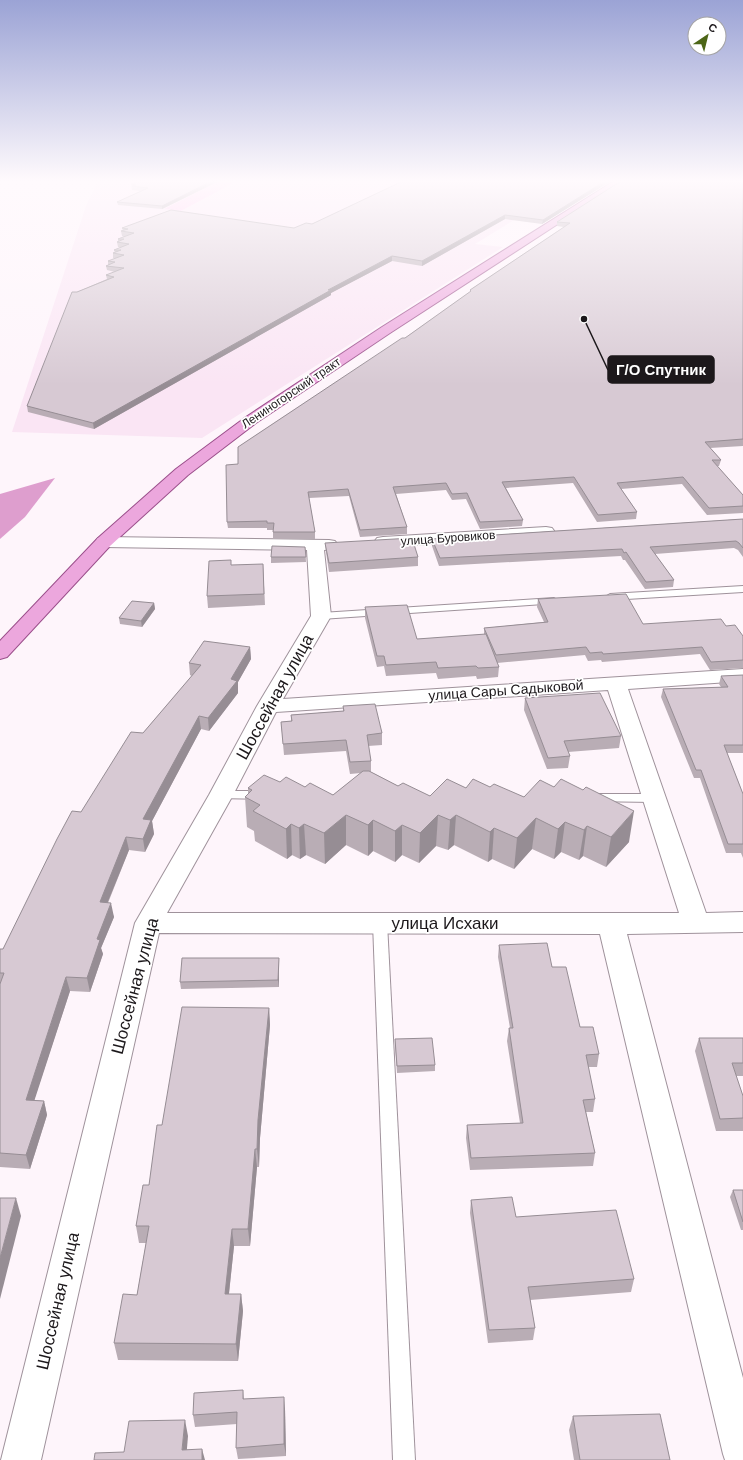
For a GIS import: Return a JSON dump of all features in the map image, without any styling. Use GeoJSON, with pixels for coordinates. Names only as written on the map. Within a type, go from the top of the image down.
{"type":"FeatureCollection","features":[{"type":"Feature","properties":{"kind":"main road","name":"Лениногорский тракт"},"geometry":{"type":"LineString","coordinates":[[0,653],[104,542],[182,472],[251,420],[386,330],[513,249]]}},
{"type":"Feature","properties":{"kind":"street","name":"улица Буровиков"},"geometry":{"type":"LineString","coordinates":[[370,543],[561,531]]}},
{"type":"Feature","properties":{"kind":"street"},"geometry":{"type":"LineString","coordinates":[[104,542],[315,546],[346,544]]}},
{"type":"Feature","properties":{"kind":"street"},"geometry":{"type":"LineString","coordinates":[[315,546],[321,616]]}},
{"type":"Feature","properties":{"kind":"street","name":"Шоссейная улица"},"geometry":{"type":"LineString","coordinates":[[21,1460],[148,923],[221,795],[268,706],[321,616]]}},
{"type":"Feature","properties":{"kind":"street","name":"улица Сары Садыковой"},"geometry":{"type":"LineString","coordinates":[[268,706],[743,675]]}},
{"type":"Feature","properties":{"kind":"street"},"geometry":{"type":"LineString","coordinates":[[616,683],[696,923]]}},
{"type":"Feature","properties":{"kind":"street","name":"улица Исхаки"},"geometry":{"type":"LineString","coordinates":[[148,923],[611,924],[743,922]]}},
{"type":"Feature","properties":{"kind":"street"},"geometry":{"type":"LineString","coordinates":[[611,924],[743,1454]]}},
{"type":"Feature","properties":{"kind":"lane"},"geometry":{"type":"LineString","coordinates":[[600,598],[743,589]]}},
{"type":"Feature","properties":{"kind":"lane"},"geometry":{"type":"LineString","coordinates":[[321,616],[568,600]]}},
{"type":"Feature","properties":{"kind":"lane"},"geometry":{"type":"LineString","coordinates":[[221,795],[276,796]]}},
{"type":"Feature","properties":{"kind":"lane"},"geometry":{"type":"LineString","coordinates":[[576,798],[654,798]]}},
{"type":"Feature","properties":{"kind":"lane"},"geometry":{"type":"LineString","coordinates":[[380,923],[404,1460]]}},
{"type":"Feature","properties":{"kind":"shaded area"},"geometry":{"type":"Polygon","coordinates":[[[72,249],[500,249],[202,438],[12,432],[72,249]]]}},
{"type":"Feature","properties":{"kind":"shaded area"},"geometry":{"type":"Polygon","coordinates":[[[55,478],[25,517],[0,539],[0,494],[55,478]]]}},
{"type":"Feature","properties":{"kind":"building"},"geometry":{"type":"Polygon","coordinates":[[[443,249],[422,261],[392,256],[328,290],[331,290],[93,423],[27,406],[72,292],[77,292],[114,277],[106,275],[124,268],[106,266],[115,262],[108,261],[124,255],[113,253],[121,250],[114,250],[443,249]]]}},
{"type":"Feature","properties":{"kind":"building"},"geometry":{"type":"Polygon","coordinates":[[[531,249],[743,249],[743,439],[705,442],[721,460],[712,460],[743,495],[743,506],[709,508],[683,477],[617,483],[637,512],[598,515],[574,477],[502,482],[523,520],[480,522],[467,493],[452,494],[446,483],[393,487],[407,527],[360,530],[348,489],[308,492],[315,532],[273,532],[274,523],[267,523],[267,521],[227,522],[226,465],[238,464],[238,447],[402,338],[405,338],[471,291],[470,290],[531,249]]]}},
{"type":"Feature","properties":{"kind":"building"},"geometry":{"type":"Polygon","coordinates":[[[743,519],[743,548],[736,541],[650,547],[674,580],[646,582],[626,552],[624,553],[622,549],[440,558],[432,539],[743,519]]]}},
{"type":"Feature","properties":{"kind":"building"},"geometry":{"type":"Polygon","coordinates":[[[412,538],[418,557],[329,563],[325,543],[412,538]]]}},
{"type":"Feature","properties":{"kind":"building"},"geometry":{"type":"Polygon","coordinates":[[[272,546],[305,547],[306,557],[271,557],[272,546]]]}},
{"type":"Feature","properties":{"kind":"building"},"geometry":{"type":"Polygon","coordinates":[[[231,560],[231,565],[263,564],[264,594],[207,596],[209,561],[231,560]]]}},
{"type":"Feature","properties":{"kind":"building"},"geometry":{"type":"Polygon","coordinates":[[[626,594],[643,624],[721,619],[726,626],[735,625],[743,636],[743,660],[711,662],[702,647],[603,654],[602,652],[590,653],[586,647],[496,655],[484,628],[548,622],[538,599],[626,594]]]}},
{"type":"Feature","properties":{"kind":"building"},"geometry":{"type":"Polygon","coordinates":[[[132,601],[154,603],[141,621],[119,618],[132,601]]]}},
{"type":"Feature","properties":{"kind":"building"},"geometry":{"type":"Polygon","coordinates":[[[407,605],[417,639],[486,634],[499,667],[478,668],[476,666],[438,668],[436,662],[386,665],[384,656],[377,656],[365,607],[407,605]]]}},
{"type":"Feature","properties":{"kind":"building"},"geometry":{"type":"Polygon","coordinates":[[[204,641],[250,647],[231,679],[237,681],[208,718],[199,716],[143,819],[151,820],[143,839],[126,837],[100,902],[111,903],[97,939],[100,940],[87,978],[66,977],[26,1100],[44,1101],[26,1155],[0,1153],[0,984],[4,973],[0,973],[0,949],[3,949],[72,811],[81,812],[131,732],[143,733],[201,665],[189,663],[204,641]]]}},
{"type":"Feature","properties":{"kind":"building"},"geometry":{"type":"Polygon","coordinates":[[[743,675],[743,745],[724,745],[743,794],[743,844],[728,844],[701,770],[696,770],[663,689],[728,687],[721,676],[743,675]]]}},
{"type":"Feature","properties":{"kind":"building"},"geometry":{"type":"Polygon","coordinates":[[[600,693],[621,736],[564,741],[570,756],[548,758],[525,698],[600,693]]]}},
{"type":"Feature","properties":{"kind":"building"},"geometry":{"type":"Polygon","coordinates":[[[375,704],[382,733],[367,735],[371,761],[350,762],[346,740],[283,744],[281,722],[292,721],[291,715],[344,711],[343,706],[375,704]]]}},
{"type":"Feature","properties":{"kind":"building"},"geometry":{"type":"Polygon","coordinates":[[[363,771],[369,771],[398,786],[403,783],[430,796],[447,779],[466,788],[473,779],[490,787],[494,784],[524,797],[540,780],[554,787],[561,779],[583,790],[586,787],[634,811],[611,837],[587,826],[584,830],[565,822],[558,829],[536,818],[517,838],[494,828],[490,832],[456,815],[450,820],[438,815],[420,833],[402,825],[395,831],[373,820],[368,825],[346,815],[324,833],[304,824],[299,828],[291,824],[286,829],[253,811],[260,805],[245,797],[252,790],[248,788],[264,775],[280,782],[286,777],[305,787],[310,783],[333,795],[363,771]]]}},
{"type":"Feature","properties":{"kind":"building"},"geometry":{"type":"Polygon","coordinates":[[[547,943],[552,967],[566,967],[580,1027],[593,1027],[599,1054],[586,1055],[595,1099],[583,1100],[595,1153],[471,1158],[467,1125],[523,1123],[509,1028],[513,1028],[499,945],[547,943]]]}},
{"type":"Feature","properties":{"kind":"building"},"geometry":{"type":"Polygon","coordinates":[[[182,958],[279,958],[278,980],[180,982],[182,958]]]}},
{"type":"Feature","properties":{"kind":"building"},"geometry":{"type":"Polygon","coordinates":[[[182,1007],[269,1008],[258,1120],[257,1149],[255,1149],[248,1229],[232,1229],[225,1294],[241,1294],[236,1344],[114,1343],[123,1294],[137,1295],[149,1226],[136,1226],[143,1185],[149,1185],[157,1125],[162,1125],[182,1007]]]}},
{"type":"Feature","properties":{"kind":"building"},"geometry":{"type":"Polygon","coordinates":[[[432,1038],[435,1065],[397,1066],[395,1039],[432,1038]]]}},
{"type":"Feature","properties":{"kind":"building"},"geometry":{"type":"Polygon","coordinates":[[[699,1038],[743,1038],[743,1063],[732,1063],[743,1096],[743,1118],[720,1119],[699,1038]]]}},
{"type":"Feature","properties":{"kind":"building"},"geometry":{"type":"Polygon","coordinates":[[[733,1190],[743,1190],[743,1222],[733,1190]]]}},
{"type":"Feature","properties":{"kind":"building"},"geometry":{"type":"Polygon","coordinates":[[[512,1197],[516,1217],[616,1210],[634,1279],[528,1287],[535,1328],[489,1330],[471,1200],[512,1197]]]}},
{"type":"Feature","properties":{"kind":"building"},"geometry":{"type":"Polygon","coordinates":[[[0,1198],[16,1198],[0,1258],[0,1198]]]}},
{"type":"Feature","properties":{"kind":"building"},"geometry":{"type":"Polygon","coordinates":[[[243,1390],[243,1399],[284,1397],[284,1444],[236,1448],[237,1412],[193,1415],[194,1393],[243,1390]]]}},
{"type":"Feature","properties":{"kind":"building"},"geometry":{"type":"Polygon","coordinates":[[[660,1414],[670,1460],[580,1460],[573,1416],[660,1414]]]}},
{"type":"Feature","properties":{"kind":"building"},"geometry":{"type":"Polygon","coordinates":[[[185,1420],[182,1450],[202,1449],[202,1460],[94,1460],[95,1453],[124,1452],[129,1421],[185,1420]]]}},
{"type":"Feature","properties":{"kind":"place","name":"Г/О Спутник"},"geometry":{"type":"Point","coordinates":[584,319]}}]}
